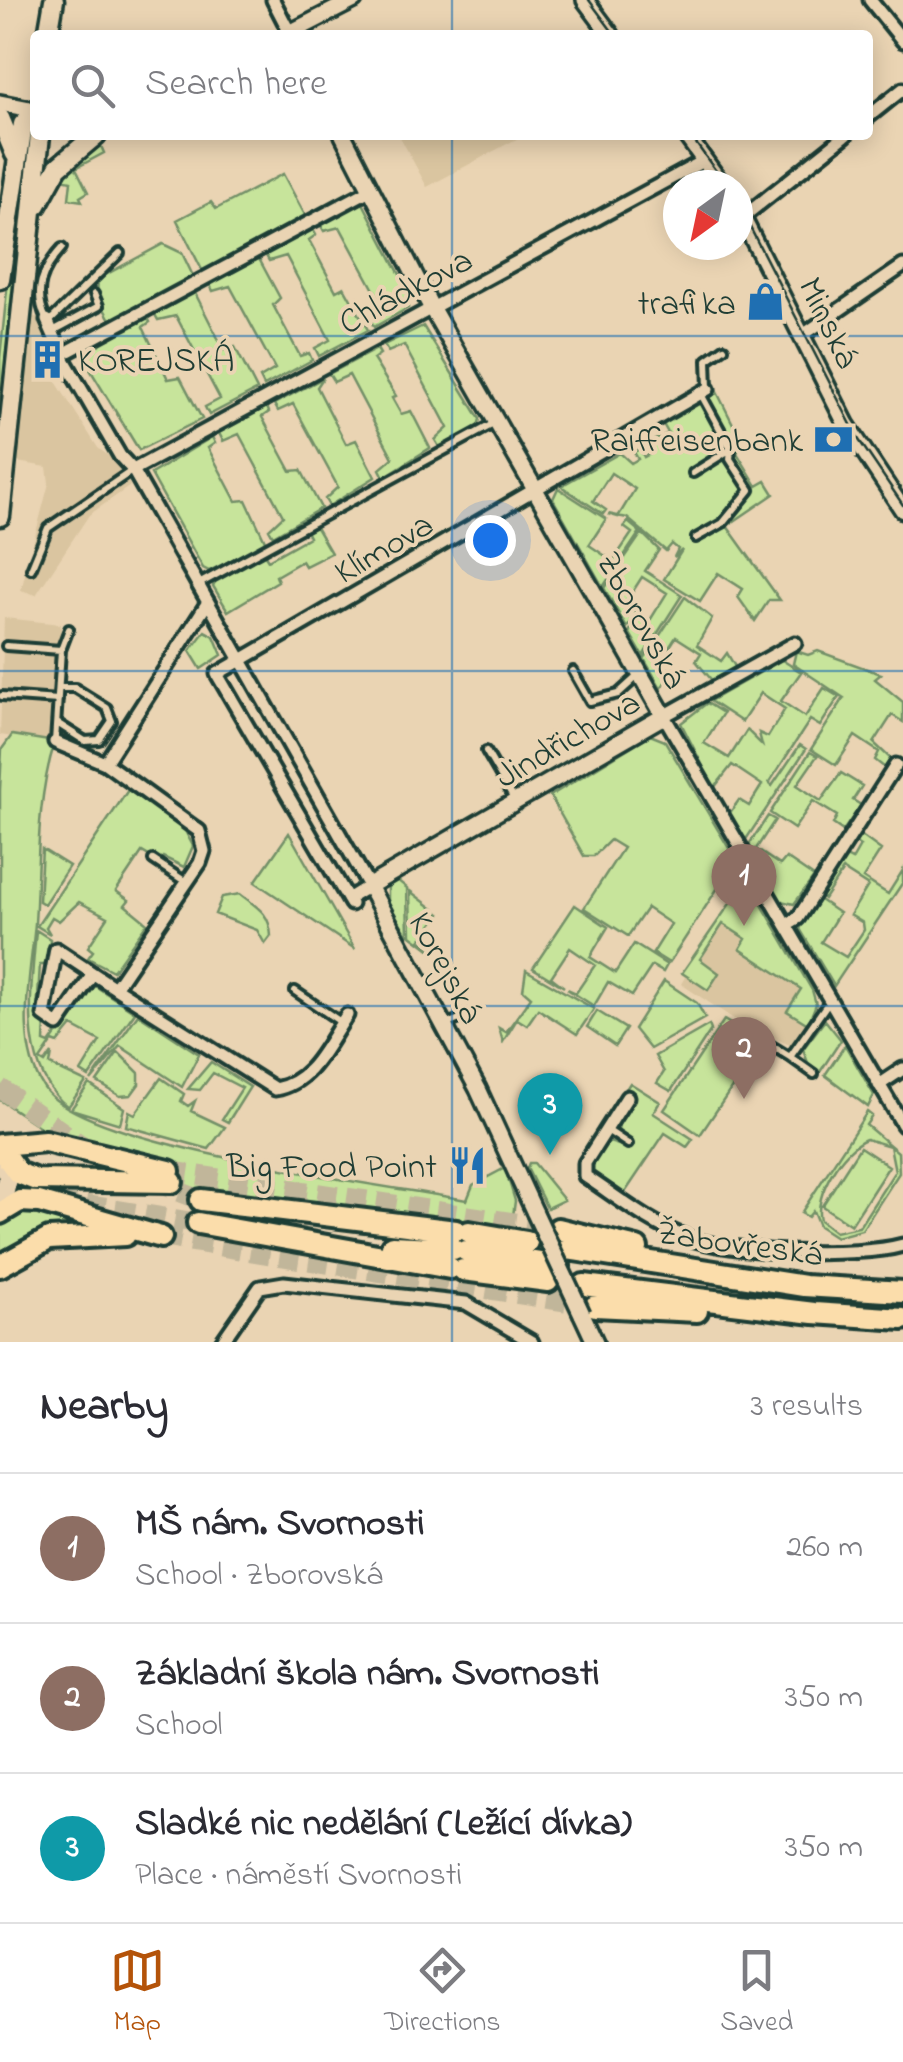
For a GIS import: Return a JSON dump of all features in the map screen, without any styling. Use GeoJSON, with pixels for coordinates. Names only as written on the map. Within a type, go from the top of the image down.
{"type":"FeatureCollection","features":[{"type":"Feature","properties":{"kind":"highway"},"geometry":{"type":"LineString","coordinates":[[45,1141],[171,1176],[36,1180],[18,1173],[1,1148],[45,1141]]}},
{"type":"Feature","properties":{"kind":"highway"},"geometry":{"type":"LineString","coordinates":[[202,1200],[316,1216],[460,1250]]}},
{"type":"Feature","properties":{"kind":"highway"},"geometry":{"type":"LineString","coordinates":[[0,1211],[20,1202],[39,1202],[161,1236],[65,1236],[32,1245],[0,1266]]}},
{"type":"Feature","properties":{"kind":"highway"},"geometry":{"type":"LineString","coordinates":[[198,1223],[316,1244],[460,1250],[527,1242]]}},
{"type":"Feature","properties":{"kind":"highway"},"geometry":{"type":"LineString","coordinates":[[558,1229],[730,1275]]}},
{"type":"Feature","properties":{"kind":"highway","name":"Žabovřeská"},"geometry":{"type":"LineString","coordinates":[[460,1250],[559,1265],[730,1275],[804,1286],[903,1292]]}},
{"type":"Feature","properties":{"kind":"highway","name":"Žabovřeská"},"geometry":{"type":"LineString","coordinates":[[584,1285],[798,1312],[903,1319]]}},
{"type":"Feature","properties":{"kind":"highway"},"geometry":{"type":"LineString","coordinates":[[588,1310],[798,1312]]}},
{"type":"Feature","properties":{"kind":"main road"},"geometry":{"type":"LineString","coordinates":[[49,30],[54,0]]}},
{"type":"Feature","properties":{"kind":"main road"},"geometry":{"type":"LineString","coordinates":[[0,279],[23,124],[30,116]]}},
{"type":"Feature","properties":{"kind":"main road"},"geometry":{"type":"LineString","coordinates":[[0,118],[10,134],[17,161]]}},
{"type":"Feature","properties":{"kind":"main road"},"geometry":{"type":"LineString","coordinates":[[0,516],[39,140]]}},
{"type":"Feature","properties":{"kind":"main road"},"geometry":{"type":"LineString","coordinates":[[28,223],[58,167],[90,140]]}},
{"type":"Feature","properties":{"kind":"main road"},"geometry":{"type":"LineString","coordinates":[[0,1211],[8,1179],[1,1148]]}},
{"type":"Feature","properties":{"kind":"street"},"geometry":{"type":"LineString","coordinates":[[273,0],[287,30]]}},
{"type":"Feature","properties":{"kind":"street"},"geometry":{"type":"LineString","coordinates":[[297,30],[354,0]]}},
{"type":"Feature","properties":{"kind":"street"},"geometry":{"type":"LineString","coordinates":[[585,0],[608,30]]}},
{"type":"Feature","properties":{"kind":"street"},"geometry":{"type":"LineString","coordinates":[[870,0],[903,41]]}},
{"type":"Feature","properties":{"kind":"street"},"geometry":{"type":"LineString","coordinates":[[873,113],[903,89]]}},
{"type":"Feature","properties":{"kind":"street"},"geometry":{"type":"LineString","coordinates":[[0,103],[30,110]]}},
{"type":"Feature","properties":{"kind":"street","name":"Zborovská"},"geometry":{"type":"LineString","coordinates":[[345,140],[496,422],[903,1125]]}},
{"type":"Feature","properties":{"kind":"street"},"geometry":{"type":"LineString","coordinates":[[690,140],[712,170]]}},
{"type":"Feature","properties":{"kind":"street"},"geometry":{"type":"LineString","coordinates":[[753,203],[839,140]]}},
{"type":"Feature","properties":{"kind":"street","name":"Chládkova"},"geometry":{"type":"LineString","coordinates":[[133,470],[705,160]]}},
{"type":"Feature","properties":{"kind":"street"},"geometry":{"type":"LineString","coordinates":[[65,353],[370,190]]}},
{"type":"Feature","properties":{"kind":"street","name":"Minská"},"geometry":{"type":"LineString","coordinates":[[753,238],[852,434],[903,510]]}},
{"type":"Feature","properties":{"kind":"street"},"geometry":{"type":"LineString","coordinates":[[803,335],[903,266]]}},
{"type":"Feature","properties":{"kind":"street","name":"Korejská"},"geometry":{"type":"LineString","coordinates":[[50,325],[65,353],[64,361],[133,470],[369,886],[444,1026],[559,1265],[588,1310],[595,1342]]}},
{"type":"Feature","properties":{"kind":"street","name":"Klímova"},"geometry":{"type":"LineString","coordinates":[[238,660],[705,393]]}},
{"type":"Feature","properties":{"kind":"street"},"geometry":{"type":"LineString","coordinates":[[105,763],[208,602]]}},
{"type":"Feature","properties":{"kind":"street","name":"Jindřichova"},"geometry":{"type":"LineString","coordinates":[[369,886],[795,643]]}},
{"type":"Feature","properties":{"kind":"street"},"geometry":{"type":"LineString","coordinates":[[238,660],[217,674],[350,902],[369,886]]}},
{"type":"Feature","properties":{"kind":"street"},"geometry":{"type":"LineString","coordinates":[[56,742],[105,763],[200,831],[204,851],[115,988]]}},
{"type":"Feature","properties":{"kind":"street"},"geometry":{"type":"LineString","coordinates":[[786,925],[798,918],[896,765]]}},
{"type":"Feature","properties":{"kind":"street"},"geometry":{"type":"LineString","coordinates":[[92,974],[58,1026],[44,1015],[56,949],[275,1088],[294,1085],[307,1075],[344,1019]]}},
{"type":"Feature","properties":{"kind":"street"},"geometry":{"type":"LineString","coordinates":[[879,1085],[903,1070]]}},
{"type":"Feature","properties":{"kind":"street"},"geometry":{"type":"LineString","coordinates":[[628,1097],[585,1163],[585,1176],[674,1232],[704,1242],[805,1251],[868,1253],[903,1246]]}},
{"type":"Feature","properties":{"kind":"street"},"geometry":{"type":"LineString","coordinates":[[222,1342],[260,1287],[284,1283],[466,1303],[529,1340]]}},
{"type":"Feature","properties":{"kind":"lane"},"geometry":{"type":"LineString","coordinates":[[50,325],[40,307],[40,286],[46,265],[62,248]]}},
{"type":"Feature","properties":{"kind":"lane"},"geometry":{"type":"LineString","coordinates":[[50,325],[120,253]]}},
{"type":"Feature","properties":{"kind":"lane"},"geometry":{"type":"LineString","coordinates":[[50,325],[99,306],[94,294]]}},
{"type":"Feature","properties":{"kind":"lane"},"geometry":{"type":"LineString","coordinates":[[696,538],[723,523],[750,490],[730,459],[731,449],[705,393],[707,360],[724,348]]}},
{"type":"Feature","properties":{"kind":"lane"},"geometry":{"type":"LineString","coordinates":[[198,584],[496,422]]}},
{"type":"Feature","properties":{"kind":"lane"},"geometry":{"type":"LineString","coordinates":[[692,473],[731,449]]}},
{"type":"Feature","properties":{"kind":"lane"},"geometry":{"type":"LineString","coordinates":[[31,570],[48,528],[133,470]]}},
{"type":"Feature","properties":{"kind":"lane"},"geometry":{"type":"LineString","coordinates":[[56,742],[61,650],[69,629]]}},
{"type":"Feature","properties":{"kind":"lane"},"geometry":{"type":"LineString","coordinates":[[6,646],[61,650]]}},
{"type":"Feature","properties":{"kind":"lane"},"geometry":{"type":"LineString","coordinates":[[573,671],[590,701],[618,694],[640,674]]}},
{"type":"Feature","properties":{"kind":"lane"},"geometry":{"type":"LineString","coordinates":[[57,723],[85,741],[99,740],[112,721],[107,708],[74,688],[59,688]]}},
{"type":"Feature","properties":{"kind":"lane"},"geometry":{"type":"LineString","coordinates":[[2,696],[58,700]]}},
{"type":"Feature","properties":{"kind":"lane"},"geometry":{"type":"LineString","coordinates":[[486,751],[516,802]]}},
{"type":"Feature","properties":{"kind":"lane"},"geometry":{"type":"LineString","coordinates":[[154,860],[187,882]]}},
{"type":"Feature","properties":{"kind":"lane"},"geometry":{"type":"LineString","coordinates":[[295,991],[344,1019]]}},
{"type":"Feature","properties":{"kind":"lane"},"geometry":{"type":"LineString","coordinates":[[790,1057],[825,1008]]}},
{"type":"Feature","properties":{"kind":"lane"},"geometry":{"type":"LineString","coordinates":[[444,1026],[462,1018]]}},
{"type":"Feature","properties":{"kind":"lane"},"geometry":{"type":"LineString","coordinates":[[741,1027],[814,1074]]}},
{"type":"Feature","properties":{"kind":"lane"},"geometry":{"type":"LineString","coordinates":[[607,1130],[628,1144]]}},
{"type":"Feature","properties":{"kind":"shaded area"},"geometry":{"type":"Polygon","coordinates":[[[402,140],[515,140],[427,187],[402,140]]]}},
{"type":"Feature","properties":{"kind":"shaded area"},"geometry":{"type":"Polygon","coordinates":[[[31,317],[42,317],[45,339],[40,354],[48,369],[98,448],[117,462],[130,486],[89,515],[36,595],[21,590],[49,483],[47,467],[17,462],[31,317]]]}},
{"type":"Feature","properties":{"kind":"shaded area"},"geometry":{"type":"Polygon","coordinates":[[[4,618],[61,624],[52,743],[0,735],[4,618]]]}},
{"type":"Feature","properties":{"kind":"shaded area"},"geometry":{"type":"Polygon","coordinates":[[[747,879],[816,1000],[813,1016],[790,1045],[743,1025],[681,984],[685,977],[681,974],[747,879]]]}},
{"type":"Feature","properties":{"kind":"green space"},"geometry":{"type":"Polygon","coordinates":[[[30,140],[34,140],[0,420],[0,358],[30,140]]]}},
{"type":"Feature","properties":{"kind":"green space"},"geometry":{"type":"Polygon","coordinates":[[[101,146],[104,153],[76,168],[88,192],[80,197],[82,201],[69,199],[71,181],[62,179],[79,158],[101,146]]]}},
{"type":"Feature","properties":{"kind":"green space"},"geometry":{"type":"Polygon","coordinates":[[[283,174],[306,217],[203,272],[177,220],[211,202],[216,209],[283,174]]]}},
{"type":"Feature","properties":{"kind":"green space"},"geometry":{"type":"Polygon","coordinates":[[[362,201],[411,296],[408,308],[374,327],[370,319],[385,310],[340,227],[324,231],[319,222],[362,201]]]}},
{"type":"Feature","properties":{"kind":"green space"},"geometry":{"type":"Polygon","coordinates":[[[311,226],[316,235],[309,240],[336,291],[344,287],[368,330],[319,356],[315,348],[330,340],[286,256],[269,261],[264,252],[311,226]]]}},
{"type":"Feature","properties":{"kind":"green space"},"geometry":{"type":"Polygon","coordinates":[[[163,244],[182,253],[193,276],[113,325],[97,296],[98,279],[163,244]]]}},
{"type":"Feature","properties":{"kind":"green space"},"geometry":{"type":"Polygon","coordinates":[[[257,255],[280,298],[273,305],[300,356],[309,353],[312,360],[264,386],[260,378],[275,369],[230,286],[213,291],[208,281],[257,255]]]}},
{"type":"Feature","properties":{"kind":"green space"},"geometry":{"type":"Polygon","coordinates":[[[201,285],[195,293],[224,350],[235,347],[257,390],[209,415],[205,407],[220,399],[176,316],[158,320],[153,311],[201,285]]]}},
{"type":"Feature","properties":{"kind":"green space"},"geometry":{"type":"Polygon","coordinates":[[[146,314],[150,322],[143,327],[168,379],[180,377],[202,419],[139,450],[83,358],[83,351],[146,314]]]}},
{"type":"Feature","properties":{"kind":"green space"},"geometry":{"type":"Polygon","coordinates":[[[423,326],[480,419],[477,430],[441,450],[435,440],[448,428],[404,345],[388,352],[384,345],[423,326]]]}},
{"type":"Feature","properties":{"kind":"green space"},"geometry":{"type":"Polygon","coordinates":[[[377,349],[380,354],[373,359],[396,396],[392,398],[401,414],[411,411],[430,448],[384,477],[380,469],[393,458],[349,375],[334,382],[329,374],[377,349]]]}},
{"type":"Feature","properties":{"kind":"green space"},"geometry":{"type":"Polygon","coordinates":[[[323,378],[317,387],[346,444],[356,440],[375,477],[329,506],[325,499],[338,487],[293,404],[278,411],[274,404],[323,378]]]}},
{"type":"Feature","properties":{"kind":"green space"},"geometry":{"type":"Polygon","coordinates":[[[715,388],[742,442],[737,453],[757,486],[766,481],[774,494],[727,526],[780,600],[769,600],[755,621],[738,597],[743,589],[718,573],[700,601],[664,579],[682,550],[674,557],[678,549],[672,544],[666,551],[627,518],[618,516],[635,489],[611,473],[593,501],[606,510],[603,514],[561,486],[620,453],[631,463],[638,459],[634,452],[640,449],[644,457],[650,454],[646,445],[668,433],[663,424],[713,395],[715,388]]]}},
{"type":"Feature","properties":{"kind":"green space"},"geometry":{"type":"Polygon","coordinates":[[[267,407],[269,412],[262,417],[291,471],[301,470],[321,508],[273,536],[269,529],[283,516],[239,434],[223,441],[219,433],[267,407]]]}},
{"type":"Feature","properties":{"kind":"green space"},"geometry":{"type":"Polygon","coordinates":[[[212,437],[215,443],[208,448],[236,501],[246,500],[266,543],[209,571],[203,568],[151,474],[212,437]]]}},
{"type":"Feature","properties":{"kind":"green space"},"geometry":{"type":"Polygon","coordinates":[[[558,488],[606,519],[589,545],[613,561],[632,533],[624,527],[628,522],[640,532],[603,587],[553,499],[558,488]]]}},
{"type":"Feature","properties":{"kind":"green space"},"geometry":{"type":"Polygon","coordinates":[[[314,524],[331,553],[305,566],[302,561],[276,576],[278,581],[228,611],[213,586],[218,576],[263,552],[268,560],[309,537],[305,529],[314,524]]]}},
{"type":"Feature","properties":{"kind":"green space"},"geometry":{"type":"Polygon","coordinates":[[[642,533],[659,550],[645,571],[682,595],[643,656],[629,632],[640,616],[649,622],[667,593],[642,577],[624,605],[637,614],[627,628],[604,588],[642,533]]]}},
{"type":"Feature","properties":{"kind":"green space"},"geometry":{"type":"Polygon","coordinates":[[[685,597],[712,618],[697,645],[721,661],[727,653],[737,670],[714,683],[696,661],[701,653],[676,637],[658,665],[671,674],[661,688],[644,659],[685,597]]]}},
{"type":"Feature","properties":{"kind":"green space"},"geometry":{"type":"Polygon","coordinates":[[[205,631],[214,636],[222,655],[201,669],[190,651],[205,631]]]}},
{"type":"Feature","properties":{"kind":"green space"},"geometry":{"type":"Polygon","coordinates":[[[796,651],[808,655],[818,651],[881,674],[875,679],[903,702],[903,722],[892,715],[874,743],[891,759],[885,768],[875,760],[879,752],[855,736],[836,765],[811,749],[844,698],[793,664],[796,651]]]}},
{"type":"Feature","properties":{"kind":"green space"},"geometry":{"type":"Polygon","coordinates":[[[782,660],[801,672],[781,701],[805,717],[824,688],[839,697],[820,726],[810,720],[769,783],[772,786],[800,745],[806,749],[745,841],[729,814],[739,800],[749,806],[762,785],[732,765],[714,788],[681,723],[707,703],[723,713],[704,743],[729,758],[747,730],[762,745],[759,733],[768,737],[785,709],[761,693],[742,722],[710,701],[782,660]]]}},
{"type":"Feature","properties":{"kind":"green space"},"geometry":{"type":"Polygon","coordinates":[[[12,735],[55,742],[41,809],[27,1007],[29,1050],[44,1088],[70,1109],[116,1128],[175,1146],[309,1174],[467,1200],[473,1185],[505,1168],[515,1201],[511,1231],[174,1190],[43,1129],[0,1100],[0,790],[2,749],[12,735]]]}},
{"type":"Feature","properties":{"kind":"green space"},"geometry":{"type":"Polygon","coordinates":[[[650,735],[665,741],[736,860],[669,963],[653,953],[671,924],[647,908],[628,936],[584,908],[623,848],[610,840],[594,856],[584,856],[550,796],[650,735]]]}},
{"type":"Feature","properties":{"kind":"green space"},"geometry":{"type":"Polygon","coordinates":[[[810,752],[817,756],[797,785],[821,801],[841,773],[862,786],[853,800],[861,805],[843,831],[833,824],[837,816],[813,801],[794,829],[770,813],[810,752]]]}},
{"type":"Feature","properties":{"kind":"green space"},"geometry":{"type":"Polygon","coordinates":[[[128,790],[182,825],[193,846],[184,867],[163,857],[159,862],[142,852],[116,891],[129,900],[125,905],[147,923],[113,971],[88,958],[93,951],[88,947],[108,917],[79,902],[59,921],[52,917],[46,927],[50,934],[37,926],[128,790]]]}},
{"type":"Feature","properties":{"kind":"green space"},"geometry":{"type":"Polygon","coordinates":[[[768,816],[775,820],[756,849],[780,865],[786,858],[814,877],[794,904],[781,901],[748,846],[768,816]]]}},
{"type":"Feature","properties":{"kind":"green space"},"geometry":{"type":"Polygon","coordinates":[[[289,833],[355,949],[255,882],[289,833]]]}},
{"type":"Feature","properties":{"kind":"green space"},"geometry":{"type":"Polygon","coordinates":[[[859,834],[881,850],[863,878],[888,894],[903,870],[903,882],[834,986],[800,929],[817,898],[839,913],[821,942],[846,957],[864,930],[863,923],[850,915],[868,886],[843,870],[824,899],[819,895],[844,856],[852,860],[860,846],[854,842],[859,834]]]}},
{"type":"Feature","properties":{"kind":"green space"},"geometry":{"type":"Polygon","coordinates":[[[42,849],[69,866],[44,904],[39,901],[42,849]]]}},
{"type":"Feature","properties":{"kind":"green space"},"geometry":{"type":"Polygon","coordinates":[[[747,879],[812,990],[816,1004],[808,1024],[787,1011],[801,989],[740,949],[746,939],[723,924],[700,959],[719,973],[708,990],[682,973],[747,879]]]}},
{"type":"Feature","properties":{"kind":"green space"},"geometry":{"type":"Polygon","coordinates":[[[397,880],[407,888],[408,936],[388,903],[388,887],[397,880]]]}},
{"type":"Feature","properties":{"kind":"green space"},"geometry":{"type":"Polygon","coordinates":[[[410,891],[440,914],[420,940],[432,951],[411,935],[410,891]]]}},
{"type":"Feature","properties":{"kind":"green space"},"geometry":{"type":"Polygon","coordinates":[[[240,894],[262,911],[268,922],[271,936],[265,944],[257,930],[215,914],[222,897],[240,894]]]}},
{"type":"Feature","properties":{"kind":"green space"},"geometry":{"type":"Polygon","coordinates":[[[575,905],[608,927],[590,957],[615,973],[634,944],[667,965],[663,972],[652,966],[632,996],[608,982],[594,1006],[567,989],[576,993],[595,965],[570,948],[551,977],[564,987],[533,968],[575,905]]]}},
{"type":"Feature","properties":{"kind":"green space"},"geometry":{"type":"Polygon","coordinates":[[[36,930],[50,939],[49,965],[40,965],[37,1013],[45,1020],[44,1042],[49,1044],[92,984],[135,1012],[89,1077],[81,1072],[100,1041],[72,1026],[58,1043],[53,1041],[40,1060],[45,1063],[52,1053],[50,1065],[86,1082],[68,1107],[52,1090],[34,1048],[31,1000],[36,930]]]}},
{"type":"Feature","properties":{"kind":"green space"},"geometry":{"type":"Polygon","coordinates":[[[526,970],[594,1009],[577,1034],[538,1009],[527,1025],[517,1019],[503,1042],[499,1028],[506,1032],[531,997],[523,990],[526,970]]]}},
{"type":"Feature","properties":{"kind":"green space"},"geometry":{"type":"Polygon","coordinates":[[[664,981],[697,1003],[705,1018],[650,1049],[634,1029],[664,981]]]}},
{"type":"Feature","properties":{"kind":"green space"},"geometry":{"type":"Polygon","coordinates":[[[597,1011],[626,1029],[615,1046],[587,1027],[597,1011]]]}},
{"type":"Feature","properties":{"kind":"green space"},"geometry":{"type":"Polygon","coordinates":[[[138,1014],[199,1054],[182,1087],[120,1046],[91,1081],[138,1014]]]}},
{"type":"Feature","properties":{"kind":"green space"},"geometry":{"type":"Polygon","coordinates":[[[724,1020],[773,1050],[769,1055],[758,1049],[700,1135],[664,1110],[724,1020]]]}},
{"type":"Feature","properties":{"kind":"green space"},"geometry":{"type":"Polygon","coordinates":[[[825,1020],[841,1040],[820,1072],[808,1063],[803,1049],[825,1020]]]}},
{"type":"Feature","properties":{"kind":"green space"},"geometry":{"type":"Polygon","coordinates":[[[709,1025],[711,1030],[671,1091],[657,1083],[664,1072],[655,1056],[709,1025]]]}},
{"type":"Feature","properties":{"kind":"green space"},"geometry":{"type":"Polygon","coordinates":[[[845,1045],[874,1095],[868,1107],[825,1075],[845,1045]]]}},
{"type":"Feature","properties":{"kind":"green space"},"geometry":{"type":"Polygon","coordinates":[[[118,1052],[139,1073],[139,1084],[131,1095],[120,1096],[97,1082],[118,1052]]]}},
{"type":"Feature","properties":{"kind":"green space"},"geometry":{"type":"Polygon","coordinates":[[[211,1062],[250,1087],[228,1122],[222,1119],[242,1088],[213,1073],[200,1090],[188,1089],[211,1062]]]}},
{"type":"Feature","properties":{"kind":"green space"},"geometry":{"type":"Polygon","coordinates":[[[161,1078],[184,1094],[181,1101],[188,1106],[195,1101],[191,1111],[225,1127],[209,1149],[126,1126],[129,1111],[135,1114],[161,1078]]]}},
{"type":"Feature","properties":{"kind":"green space"},"geometry":{"type":"Polygon","coordinates":[[[630,1083],[660,1102],[653,1113],[693,1139],[687,1147],[665,1133],[622,1197],[598,1182],[591,1171],[597,1149],[609,1142],[629,1148],[632,1144],[618,1131],[620,1114],[604,1123],[630,1083]]]}},
{"type":"Feature","properties":{"kind":"green space"},"geometry":{"type":"Polygon","coordinates":[[[89,1084],[124,1108],[120,1124],[71,1109],[89,1084]]]}},
{"type":"Feature","properties":{"kind":"green space"},"geometry":{"type":"Polygon","coordinates":[[[867,1112],[872,1116],[866,1125],[898,1152],[899,1173],[862,1230],[836,1237],[819,1226],[813,1211],[808,1217],[801,1213],[867,1112]],[[866,1139],[839,1162],[825,1186],[819,1210],[820,1220],[835,1232],[859,1227],[895,1171],[890,1146],[866,1139]]]}},
{"type":"Feature","properties":{"kind":"green space"},"geometry":{"type":"Polygon","coordinates":[[[860,1147],[889,1166],[851,1225],[822,1206],[860,1147]]]}},
{"type":"Feature","properties":{"kind":"green space"},"geometry":{"type":"Polygon","coordinates":[[[534,1163],[564,1200],[547,1208],[527,1168],[534,1163]]]}},
{"type":"Feature","properties":{"kind":"green space"},"geometry":{"type":"Polygon","coordinates":[[[22,1207],[84,1223],[43,1233],[0,1256],[0,1226],[22,1207]]]}},
{"type":"Feature","properties":{"kind":"tunnel"},"geometry":{"type":"LineString","coordinates":[[0,1088],[90,1151]]}},
{"type":"Feature","properties":{"kind":"tunnel"},"geometry":{"type":"LineString","coordinates":[[169,1171],[558,1229]]}},
{"type":"Feature","properties":{"kind":"tunnel"},"geometry":{"type":"LineString","coordinates":[[152,1181],[201,1200]]}},
{"type":"Feature","properties":{"kind":"tunnel"},"geometry":{"type":"LineString","coordinates":[[56,1200],[198,1223]]}},
{"type":"Feature","properties":{"kind":"tunnel"},"geometry":{"type":"LineString","coordinates":[[161,1237],[593,1306]]}},
{"type":"Feature","properties":{"kind":"tram line"},"geometry":{"type":"LineString","coordinates":[[589,0],[611,30]]}},
{"type":"Feature","properties":{"kind":"tram line"},"geometry":{"type":"LineString","coordinates":[[694,140],[715,170]]}},
{"type":"Feature","properties":{"kind":"tram line"},"geometry":{"type":"LineString","coordinates":[[753,233],[859,440],[903,505]]}},
{"type":"Feature","properties":{"kind":"place","name":"trafika"},"geometry":{"type":"Point","coordinates":[766,302]}},
{"type":"Feature","properties":{"kind":"place","name":"KOREJSKÁ"},"geometry":{"type":"Point","coordinates":[48,359]}},
{"type":"Feature","properties":{"kind":"place","name":"Raiffeisenbank"},"geometry":{"type":"Point","coordinates":[833,439]}},
{"type":"Feature","properties":{"kind":"place","name":"MŠ nám. Svornosti"},"geometry":{"type":"Point","coordinates":[744,926]}},
{"type":"Feature","properties":{"kind":"place","name":"Základní škola nám. Svornosti"},"geometry":{"type":"Point","coordinates":[744,1099]}},
{"type":"Feature","properties":{"kind":"place","name":"Sladké nic nedělání (Ležící dívka)"},"geometry":{"type":"Point","coordinates":[550,1155]}},
{"type":"Feature","properties":{"kind":"place","name":"Big Food Point"},"geometry":{"type":"Point","coordinates":[467,1165]}}]}
